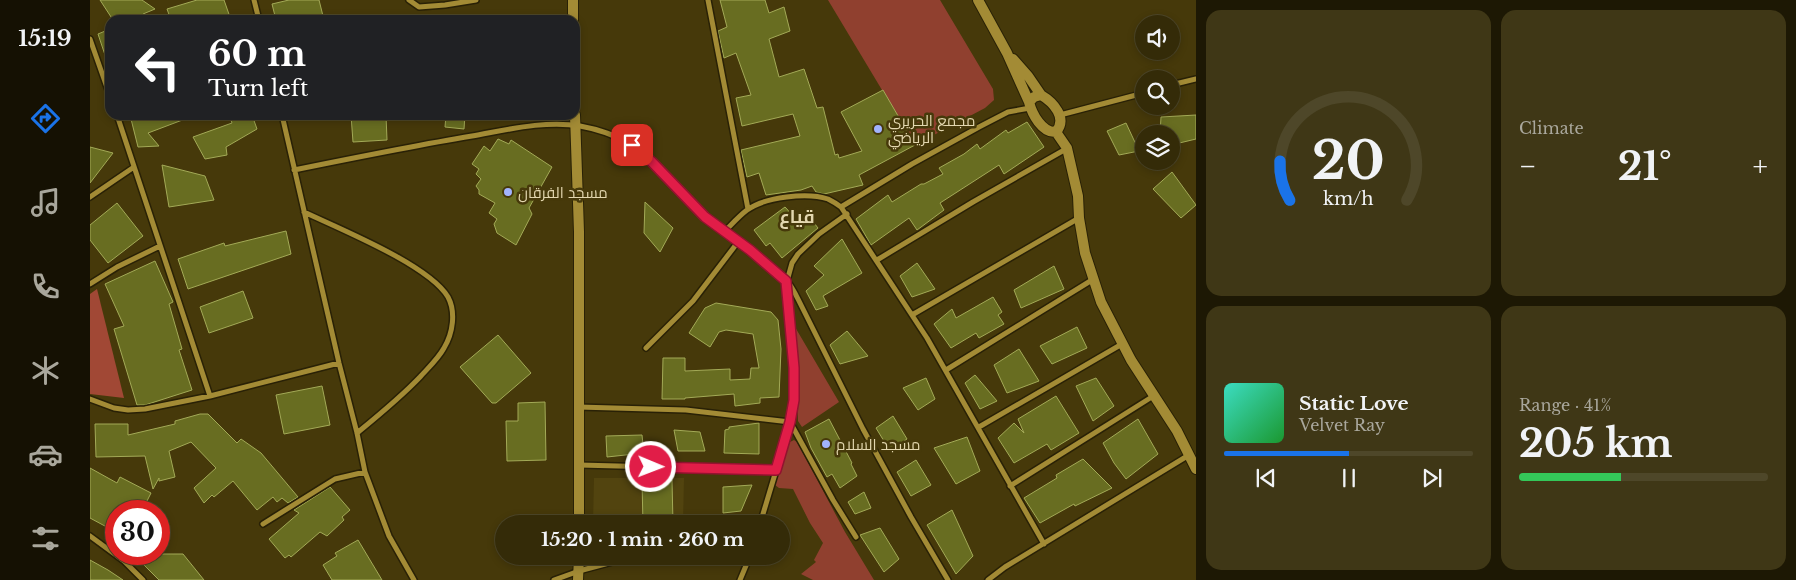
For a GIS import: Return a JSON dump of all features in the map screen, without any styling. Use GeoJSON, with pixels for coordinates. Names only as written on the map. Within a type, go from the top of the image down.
{"type":"FeatureCollection","features":[{"type":"Feature","properties":{"kind":"main road"},"geometry":{"type":"LineString","coordinates":[[573,0],[573,15]]}},
{"type":"Feature","properties":{"kind":"main road"},"geometry":{"type":"LineString","coordinates":[[978,0],[1007,53],[1030,105],[1045,129],[1056,132]]}},
{"type":"Feature","properties":{"kind":"main road"},"geometry":{"type":"LineString","coordinates":[[1007,53],[1060,115],[1060,128],[1056,132]]}},
{"type":"Feature","properties":{"kind":"main road"},"geometry":{"type":"LineString","coordinates":[[1030,105],[1034,97],[1041,95]]}},
{"type":"Feature","properties":{"kind":"main road"},"geometry":{"type":"LineString","coordinates":[[575,120],[578,223],[577,407],[579,515]]}},
{"type":"Feature","properties":{"kind":"main road"},"geometry":{"type":"LineString","coordinates":[[1056,132],[1066,148],[1078,196],[1084,253],[1101,302],[1122,344],[1190,454],[1196,469]]}},
{"type":"Feature","properties":{"kind":"street"},"geometry":{"type":"LineString","coordinates":[[254,0],[258,15]]}},
{"type":"Feature","properties":{"kind":"street"},"geometry":{"type":"LineString","coordinates":[[409,0],[419,7],[476,0]]}},
{"type":"Feature","properties":{"kind":"street"},"geometry":{"type":"LineString","coordinates":[[708,0],[748,209]]}},
{"type":"Feature","properties":{"kind":"street"},"geometry":{"type":"LineString","coordinates":[[90,39],[91,48],[105,83]]}},
{"type":"Feature","properties":{"kind":"street"},"geometry":{"type":"LineString","coordinates":[[1180,83],[1196,79]]}},
{"type":"Feature","properties":{"kind":"street"},"geometry":{"type":"LineString","coordinates":[[1060,115],[1135,95]]}},
{"type":"Feature","properties":{"kind":"street"},"geometry":{"type":"LineString","coordinates":[[842,207],[891,176],[978,127],[1008,112],[1030,105]]}},
{"type":"Feature","properties":{"kind":"street"},"geometry":{"type":"LineString","coordinates":[[119,120],[210,396]]}},
{"type":"Feature","properties":{"kind":"street"},"geometry":{"type":"LineString","coordinates":[[283,120],[365,472],[389,536],[414,580]]}},
{"type":"Feature","properties":{"kind":"street"},"geometry":{"type":"LineString","coordinates":[[294,170],[385,151],[498,131],[548,125],[576,126],[614,136],[637,149],[696,208],[786,281],[800,302],[863,429],[948,580]]}},
{"type":"Feature","properties":{"kind":"street"},"geometry":{"type":"LineString","coordinates":[[877,260],[1066,148]]}},
{"type":"Feature","properties":{"kind":"street"},"geometry":{"type":"LineString","coordinates":[[90,197],[134,167]]}},
{"type":"Feature","properties":{"kind":"street"},"geometry":{"type":"LineString","coordinates":[[724,232],[748,209],[774,198],[805,196],[828,199],[842,207],[946,370],[1044,544]]}},
{"type":"Feature","properties":{"kind":"street"},"geometry":{"type":"LineString","coordinates":[[304,212],[390,253],[420,271],[441,288],[451,305],[453,314],[450,335],[433,364],[396,402],[357,433]]}},
{"type":"Feature","properties":{"kind":"street"},"geometry":{"type":"LineString","coordinates":[[763,515],[790,422],[794,400],[794,368],[786,281],[792,262],[806,245],[847,214]]}},
{"type":"Feature","properties":{"kind":"street"},"geometry":{"type":"LineString","coordinates":[[912,315],[1079,218]]}},
{"type":"Feature","properties":{"kind":"street"},"geometry":{"type":"LineString","coordinates":[[646,348],[693,301],[738,242]]}},
{"type":"Feature","properties":{"kind":"street"},"geometry":{"type":"LineString","coordinates":[[90,284],[117,267],[160,246]]}},
{"type":"Feature","properties":{"kind":"street"},"geometry":{"type":"LineString","coordinates":[[946,370],[1092,280]]}},
{"type":"Feature","properties":{"kind":"street"},"geometry":{"type":"LineString","coordinates":[[979,427],[1122,344]]}},
{"type":"Feature","properties":{"kind":"street"},"geometry":{"type":"LineString","coordinates":[[90,399],[114,408],[128,410],[145,409],[210,396],[339,364]]}},
{"type":"Feature","properties":{"kind":"street"},"geometry":{"type":"LineString","coordinates":[[1010,486],[1155,395]]}},
{"type":"Feature","properties":{"kind":"street"},"geometry":{"type":"LineString","coordinates":[[577,407],[686,410],[790,422]]}},
{"type":"Feature","properties":{"kind":"street"},"geometry":{"type":"LineString","coordinates":[[790,422],[833,500],[856,537]]}},
{"type":"Feature","properties":{"kind":"street"},"geometry":{"type":"LineString","coordinates":[[988,580],[1190,454]]}},
{"type":"Feature","properties":{"kind":"street"},"geometry":{"type":"LineString","coordinates":[[579,466],[776,470]]}},
{"type":"Feature","properties":{"kind":"street"},"geometry":{"type":"LineString","coordinates":[[263,524],[335,479],[365,472]]}},
{"type":"Feature","properties":{"kind":"street"},"geometry":{"type":"LineString","coordinates":[[90,536],[124,561],[144,580]]}},
{"type":"Feature","properties":{"kind":"street"},"geometry":{"type":"LineString","coordinates":[[554,580],[578,575],[608,565]]}},
{"type":"Feature","properties":{"kind":"street"},"geometry":{"type":"LineString","coordinates":[[740,580],[746,565]]}},
{"type":"Feature","properties":{"kind":"shaded area"},"geometry":{"type":"Polygon","coordinates":[[[828,0],[940,0],[993,89],[994,100],[985,108],[915,145],[828,0]]]}},
{"type":"Feature","properties":{"kind":"shaded area"},"geometry":{"type":"Polygon","coordinates":[[[97,289],[124,398],[90,394],[90,294],[97,289]]]}},
{"type":"Feature","properties":{"kind":"shaded area"},"geometry":{"type":"Polygon","coordinates":[[[795,327],[839,402],[802,427],[798,421],[795,327]]]}},
{"type":"Feature","properties":{"kind":"shaded area"},"geometry":{"type":"Polygon","coordinates":[[[794,440],[797,442],[845,532],[874,580],[813,580],[801,574],[816,562],[814,560],[823,543],[810,523],[793,489],[779,488],[775,485],[790,442],[794,440]]]}},
{"type":"Feature","properties":{"kind":"shaded area"},"geometry":{"type":"Polygon","coordinates":[[[594,478],[684,478],[683,515],[593,515],[594,478]]]}},
{"type":"Feature","properties":{"kind":"building"},"geometry":{"type":"Polygon","coordinates":[[[100,0],[142,0],[155,9],[143,15],[110,15],[100,0]]]}},
{"type":"Feature","properties":{"kind":"building"},"geometry":{"type":"Polygon","coordinates":[[[197,0],[224,0],[229,15],[169,15],[167,9],[197,0]]]}},
{"type":"Feature","properties":{"kind":"building"},"geometry":{"type":"Polygon","coordinates":[[[289,0],[319,0],[323,15],[275,15],[272,4],[289,0]]]}},
{"type":"Feature","properties":{"kind":"building"},"geometry":{"type":"Polygon","coordinates":[[[720,0],[765,0],[769,13],[784,7],[790,31],[769,39],[779,77],[804,69],[817,108],[823,107],[835,155],[838,154],[839,158],[862,151],[841,112],[883,90],[915,145],[859,175],[863,185],[824,194],[816,192],[812,186],[801,190],[766,195],[759,173],[747,177],[741,150],[800,136],[793,114],[742,126],[736,98],[751,95],[736,53],[724,58],[718,31],[727,27],[720,0]]]}},
{"type":"Feature","properties":{"kind":"building"},"geometry":{"type":"Polygon","coordinates":[[[105,31],[105,55],[98,34],[105,31]]]}},
{"type":"Feature","properties":{"kind":"building"},"geometry":{"type":"Polygon","coordinates":[[[1196,115],[1196,139],[1180,143],[1180,125],[1161,125],[1161,117],[1196,115]]]}},
{"type":"Feature","properties":{"kind":"building"},"geometry":{"type":"Polygon","coordinates":[[[131,120],[182,120],[148,133],[159,146],[138,147],[131,120]]]}},
{"type":"Feature","properties":{"kind":"building"},"geometry":{"type":"Polygon","coordinates":[[[231,120],[254,120],[257,129],[226,147],[227,155],[205,159],[193,137],[232,123],[231,120]]]}},
{"type":"Feature","properties":{"kind":"building"},"geometry":{"type":"Polygon","coordinates":[[[351,120],[386,120],[387,140],[353,142],[351,120]]]}},
{"type":"Feature","properties":{"kind":"building"},"geometry":{"type":"Polygon","coordinates":[[[446,120],[465,120],[464,129],[445,127],[446,120]]]}},
{"type":"Feature","properties":{"kind":"building"},"geometry":{"type":"Polygon","coordinates":[[[1027,122],[1044,147],[1004,174],[999,165],[940,203],[944,210],[917,230],[909,218],[871,245],[856,219],[888,195],[892,202],[921,184],[943,174],[939,168],[964,154],[977,144],[980,149],[1006,130],[1008,133],[1027,122]]]}},
{"type":"Feature","properties":{"kind":"building"},"geometry":{"type":"Polygon","coordinates":[[[1126,123],[1135,142],[1135,152],[1119,155],[1107,131],[1126,123]]]}},
{"type":"Feature","properties":{"kind":"building","name":"مسجد الفرقان"},"geometry":{"type":"Polygon","coordinates":[[[498,139],[509,144],[511,140],[552,167],[529,208],[532,214],[516,245],[497,233],[494,224],[497,219],[489,213],[495,203],[479,194],[476,186],[481,179],[476,174],[479,169],[472,164],[484,146],[490,151],[498,139]]]}},
{"type":"Feature","properties":{"kind":"building"},"geometry":{"type":"Polygon","coordinates":[[[90,147],[113,153],[90,183],[90,147]]]}},
{"type":"Feature","properties":{"kind":"building"},"geometry":{"type":"Polygon","coordinates":[[[162,165],[205,176],[214,200],[169,207],[162,165]]]}},
{"type":"Feature","properties":{"kind":"building"},"geometry":{"type":"Polygon","coordinates":[[[1172,172],[1196,205],[1181,218],[1153,189],[1172,172]]]}},
{"type":"Feature","properties":{"kind":"building"},"geometry":{"type":"Polygon","coordinates":[[[645,202],[673,228],[660,252],[644,233],[645,202]]]}},
{"type":"Feature","properties":{"kind":"building"},"geometry":{"type":"Polygon","coordinates":[[[117,203],[143,236],[108,263],[90,240],[90,225],[117,203]]]}},
{"type":"Feature","properties":{"kind":"building"},"geometry":{"type":"Polygon","coordinates":[[[785,207],[798,221],[807,214],[818,228],[782,258],[770,243],[766,246],[754,230],[785,207]]]}},
{"type":"Feature","properties":{"kind":"building"},"geometry":{"type":"Polygon","coordinates":[[[286,231],[291,254],[188,289],[178,259],[224,243],[225,246],[286,231]]]}},
{"type":"Feature","properties":{"kind":"building"},"geometry":{"type":"Polygon","coordinates":[[[842,239],[862,273],[823,296],[828,306],[816,310],[806,291],[824,275],[814,266],[842,239]]]}},
{"type":"Feature","properties":{"kind":"building"},"geometry":{"type":"Polygon","coordinates":[[[155,261],[173,302],[169,304],[182,349],[179,350],[192,390],[145,405],[137,405],[114,329],[124,326],[105,284],[155,261]]]}},
{"type":"Feature","properties":{"kind":"building"},"geometry":{"type":"Polygon","coordinates":[[[917,263],[935,289],[912,297],[900,276],[917,263]]]}},
{"type":"Feature","properties":{"kind":"building"},"geometry":{"type":"Polygon","coordinates":[[[1054,266],[1064,289],[1021,308],[1014,290],[1054,266]]]}},
{"type":"Feature","properties":{"kind":"building"},"geometry":{"type":"Polygon","coordinates":[[[243,291],[253,318],[209,333],[200,307],[243,291]]]}},
{"type":"Feature","properties":{"kind":"building"},"geometry":{"type":"Polygon","coordinates":[[[993,297],[1002,312],[998,315],[1004,324],[979,338],[976,333],[951,348],[934,324],[952,309],[956,318],[993,297]]]}},
{"type":"Feature","properties":{"kind":"building"},"geometry":{"type":"Polygon","coordinates":[[[716,303],[771,312],[778,320],[781,349],[779,397],[760,398],[760,403],[735,406],[734,394],[685,399],[662,399],[663,358],[685,358],[685,371],[730,369],[730,380],[750,379],[751,368],[759,368],[753,334],[726,330],[719,332],[710,347],[689,333],[705,308],[716,303]]]}},
{"type":"Feature","properties":{"kind":"building"},"geometry":{"type":"Polygon","coordinates":[[[1077,327],[1087,348],[1052,364],[1040,346],[1077,327]]]}},
{"type":"Feature","properties":{"kind":"building"},"geometry":{"type":"Polygon","coordinates":[[[847,331],[868,356],[840,364],[830,345],[847,331]]]}},
{"type":"Feature","properties":{"kind":"building"},"geometry":{"type":"Polygon","coordinates":[[[498,335],[531,373],[496,403],[492,403],[460,367],[498,335]]]}},
{"type":"Feature","properties":{"kind":"building"},"geometry":{"type":"Polygon","coordinates":[[[1019,349],[1039,381],[1007,393],[994,365],[1019,349]]]}},
{"type":"Feature","properties":{"kind":"building"},"geometry":{"type":"Polygon","coordinates":[[[975,375],[997,401],[980,409],[965,383],[975,375]]]}},
{"type":"Feature","properties":{"kind":"building"},"geometry":{"type":"Polygon","coordinates":[[[926,378],[935,399],[918,410],[903,388],[926,378]]]}},
{"type":"Feature","properties":{"kind":"building"},"geometry":{"type":"Polygon","coordinates":[[[1096,378],[1114,406],[1093,421],[1076,386],[1096,378]]]}},
{"type":"Feature","properties":{"kind":"building"},"geometry":{"type":"Polygon","coordinates":[[[322,386],[330,425],[284,434],[276,395],[322,386]]]}},
{"type":"Feature","properties":{"kind":"building"},"geometry":{"type":"Polygon","coordinates":[[[1056,396],[1079,433],[1051,450],[1047,444],[1014,463],[998,438],[1014,423],[1024,433],[1018,419],[1056,396]]]}},
{"type":"Feature","properties":{"kind":"building"},"geometry":{"type":"Polygon","coordinates":[[[545,402],[546,460],[507,461],[506,421],[518,421],[518,403],[545,402]]]}},
{"type":"Feature","properties":{"kind":"building"},"geometry":{"type":"Polygon","coordinates":[[[200,414],[208,414],[237,443],[241,439],[261,453],[298,497],[288,503],[282,498],[277,502],[273,497],[257,510],[233,481],[214,497],[212,495],[204,503],[194,488],[216,468],[191,442],[169,451],[175,477],[159,481],[159,478],[153,489],[145,456],[96,457],[95,424],[128,424],[128,435],[175,424],[175,421],[200,414]]]}},
{"type":"Feature","properties":{"kind":"building"},"geometry":{"type":"Polygon","coordinates":[[[893,416],[907,439],[890,451],[876,428],[893,416]]]}},
{"type":"Feature","properties":{"kind":"building","name":"مسجد السلام"},"geometry":{"type":"Polygon","coordinates":[[[829,419],[857,476],[840,488],[832,474],[827,477],[811,448],[805,432],[829,419]]]}},
{"type":"Feature","properties":{"kind":"building"},"geometry":{"type":"Polygon","coordinates":[[[1138,419],[1158,454],[1126,479],[1103,443],[1138,419]]]}},
{"type":"Feature","properties":{"kind":"building"},"geometry":{"type":"Polygon","coordinates":[[[759,423],[759,454],[724,453],[725,430],[729,429],[729,427],[759,423]]]}},
{"type":"Feature","properties":{"kind":"building"},"geometry":{"type":"Polygon","coordinates":[[[674,430],[700,432],[705,451],[678,451],[674,430]]]}},
{"type":"Feature","properties":{"kind":"building"},"geometry":{"type":"Polygon","coordinates":[[[642,435],[644,453],[607,457],[606,436],[642,435]]]}},
{"type":"Feature","properties":{"kind":"building"},"geometry":{"type":"Polygon","coordinates":[[[967,437],[980,471],[956,484],[934,448],[967,437]]]}},
{"type":"Feature","properties":{"kind":"building"},"geometry":{"type":"Polygon","coordinates":[[[1083,459],[1112,488],[1075,506],[1074,504],[1040,523],[1024,498],[1057,478],[1056,475],[1083,459]]]}},
{"type":"Feature","properties":{"kind":"building"},"geometry":{"type":"Polygon","coordinates":[[[916,460],[931,485],[911,496],[897,472],[916,460]]]}},
{"type":"Feature","properties":{"kind":"building"},"geometry":{"type":"Polygon","coordinates":[[[90,468],[117,483],[120,477],[151,493],[148,500],[105,500],[105,526],[90,518],[90,468]]]}},
{"type":"Feature","properties":{"kind":"building"},"geometry":{"type":"Polygon","coordinates":[[[672,480],[673,515],[643,515],[642,481],[672,480]]]}},
{"type":"Feature","properties":{"kind":"building"},"geometry":{"type":"Polygon","coordinates":[[[752,485],[741,511],[723,513],[723,487],[752,485]]]}},
{"type":"Feature","properties":{"kind":"building"},"geometry":{"type":"Polygon","coordinates":[[[330,487],[350,510],[342,517],[344,520],[327,536],[320,532],[291,557],[289,555],[285,558],[269,539],[299,513],[294,510],[330,487]]]}},
{"type":"Feature","properties":{"kind":"building"},"geometry":{"type":"Polygon","coordinates":[[[864,492],[871,508],[855,514],[848,502],[864,492]]]}},
{"type":"Feature","properties":{"kind":"building"},"geometry":{"type":"Polygon","coordinates":[[[952,510],[973,556],[956,574],[927,525],[952,510]]]}},
{"type":"Feature","properties":{"kind":"building"},"geometry":{"type":"Polygon","coordinates":[[[880,528],[899,559],[884,572],[860,535],[880,528]]]}},
{"type":"Feature","properties":{"kind":"building"},"geometry":{"type":"Polygon","coordinates":[[[358,540],[382,580],[332,580],[323,565],[337,556],[335,553],[358,540]]]}},
{"type":"Feature","properties":{"kind":"building"},"geometry":{"type":"Polygon","coordinates":[[[170,554],[183,554],[204,580],[159,580],[144,565],[170,565],[170,554]]]}},
{"type":"Feature","properties":{"kind":"building"},"geometry":{"type":"Polygon","coordinates":[[[90,560],[108,570],[123,580],[90,580],[90,560]]]}},
{"type":"Feature","properties":{"kind":"place","name":"مجمع الحريري الرياضي"},"geometry":{"type":"Point","coordinates":[878,129]}},
{"type":"Feature","properties":{"kind":"place","name":"مسجد الفرقان"},"geometry":{"type":"Point","coordinates":[508,192]}},
{"type":"Feature","properties":{"kind":"place","name":"مسجد السلام"},"geometry":{"type":"Point","coordinates":[826,444]}},
{"type":"Feature","properties":{"kind":"district","name":"قياع"},"geometry":{"type":"Point","coordinates":[797,217]}},
{"type":"Feature","properties":{"kind":"route"},"geometry":{"type":"LineString","coordinates":[[632,145],[652,162],[705,217],[750,250],[786,281],[794,368],[794,400],[790,422],[776,470],[651,467]]}}]}
